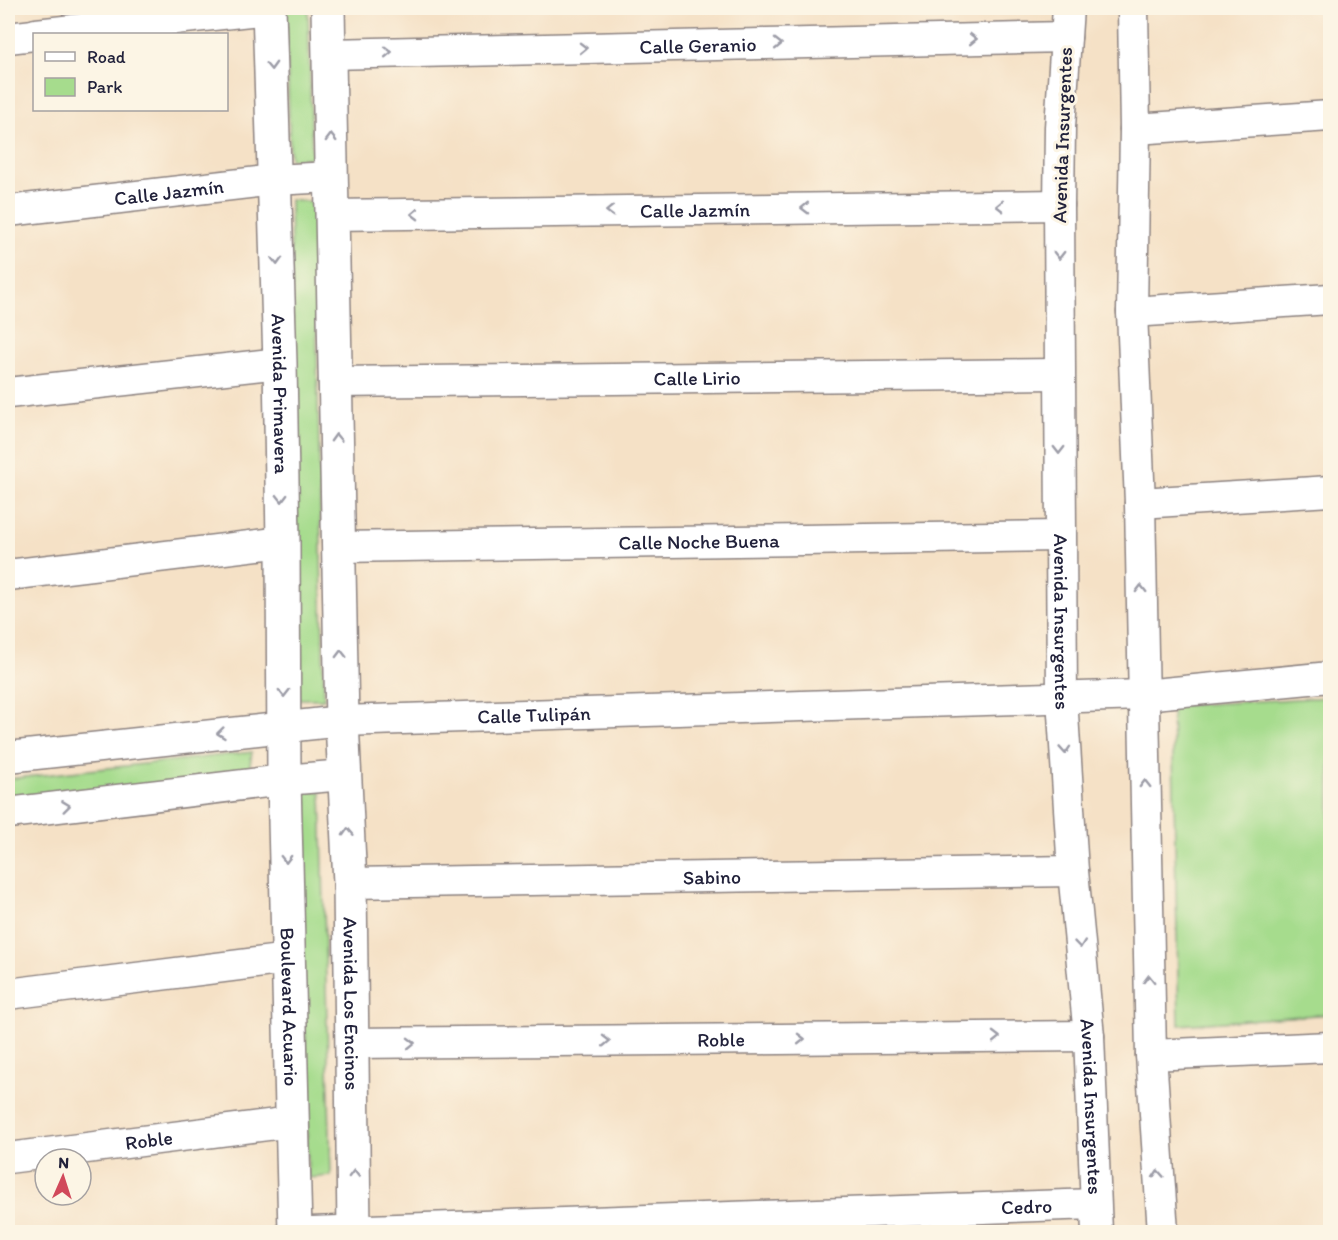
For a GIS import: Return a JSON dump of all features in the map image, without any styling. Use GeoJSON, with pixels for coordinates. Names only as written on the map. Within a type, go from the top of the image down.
{"type":"FeatureCollection","features":[{"type":"Feature","properties":{"kind":"street"},"geometry":{"type":"LineString","coordinates":[[52,33],[269,8]]}},
{"type":"Feature","properties":{"kind":"street","name":"Avenida Primavera"},"geometry":{"type":"LineString","coordinates":[[269,8],[283,542],[284,780]]}},
{"type":"Feature","properties":{"kind":"street"},"geometry":{"type":"LineString","coordinates":[[8,813],[284,780],[345,775],[334,382],[328,8]]}},
{"type":"Feature","properties":{"kind":"street","name":"Avenida Insurgentes"},"geometry":{"type":"LineString","coordinates":[[1068,8],[1060,128],[1059,205],[1059,536],[1062,698],[1073,871],[1089,1036],[1096,1218]]}},
{"type":"Feature","properties":{"kind":"street"},"geometry":{"type":"LineString","coordinates":[[1133,8],[1136,129],[1132,312],[1140,503],[1151,1055],[1162,1233]]}},
{"type":"Feature","properties":{"kind":"street"},"geometry":{"type":"LineString","coordinates":[[8,38],[33,35]]}},
{"type":"Feature","properties":{"kind":"street","name":"Calle Geranio"},"geometry":{"type":"LineString","coordinates":[[329,54],[1066,37]]}},
{"type":"Feature","properties":{"kind":"street"},"geometry":{"type":"LineString","coordinates":[[1136,129],[1330,116]]}},
{"type":"Feature","properties":{"kind":"street","name":"Calle Jazmín"},"geometry":{"type":"LineString","coordinates":[[8,211],[274,180],[331,177]]}},
{"type":"Feature","properties":{"kind":"street","name":"Calle Jazmín"},"geometry":{"type":"LineString","coordinates":[[332,215],[1059,205]]}},
{"type":"Feature","properties":{"kind":"street"},"geometry":{"type":"LineString","coordinates":[[1132,312],[1330,299]]}},
{"type":"Feature","properties":{"kind":"street"},"geometry":{"type":"LineString","coordinates":[[8,393],[279,363]]}},
{"type":"Feature","properties":{"kind":"street","name":"Calle Lirio"},"geometry":{"type":"LineString","coordinates":[[334,382],[1059,374]]}},
{"type":"Feature","properties":{"kind":"street"},"geometry":{"type":"LineString","coordinates":[[1140,503],[1330,491]]}},
{"type":"Feature","properties":{"kind":"street","name":"Calle Noche Buena"},"geometry":{"type":"LineString","coordinates":[[339,548],[1059,536]]}},
{"type":"Feature","properties":{"kind":"street"},"geometry":{"type":"LineString","coordinates":[[8,575],[283,542]]}},
{"type":"Feature","properties":{"kind":"street","name":"Calle Tulipán"},"geometry":{"type":"LineString","coordinates":[[8,757],[342,721],[1143,695],[1330,677]]}},
{"type":"Feature","properties":{"kind":"street","name":"Avenida Los Encinos"},"geometry":{"type":"LineString","coordinates":[[345,775],[350,883],[354,1232]]}},
{"type":"Feature","properties":{"kind":"street","name":"Boulevard Acuario"},"geometry":{"type":"LineString","coordinates":[[284,780],[295,1233]]}},
{"type":"Feature","properties":{"kind":"street","name":"Sabino"},"geometry":{"type":"LineString","coordinates":[[350,883],[1073,871]]}},
{"type":"Feature","properties":{"kind":"street"},"geometry":{"type":"LineString","coordinates":[[8,994],[288,959]]}},
{"type":"Feature","properties":{"kind":"street","name":"Roble"},"geometry":{"type":"LineString","coordinates":[[352,1043],[1089,1036]]}},
{"type":"Feature","properties":{"kind":"street"},"geometry":{"type":"LineString","coordinates":[[1151,1055],[1330,1047]]}},
{"type":"Feature","properties":{"kind":"street","name":"Roble"},"geometry":{"type":"LineString","coordinates":[[8,1158],[292,1122]]}},
{"type":"Feature","properties":{"kind":"street","name":"Cedro"},"geometry":{"type":"LineString","coordinates":[[311,1233],[1096,1218]]}},
{"type":"Feature","properties":{"kind":"green space"},"geometry":{"type":"Polygon","coordinates":[[[286,8],[308,8],[312,158],[290,159],[286,8]]]}},
{"type":"Feature","properties":{"kind":"green space"},"geometry":{"type":"Polygon","coordinates":[[[290,200],[314,202],[324,699],[299,699],[290,200]]]}},
{"type":"Feature","properties":{"kind":"green space"},"geometry":{"type":"Polygon","coordinates":[[[1330,697],[1330,1014],[1179,1025],[1172,706],[1330,697]]]}},
{"type":"Feature","properties":{"kind":"green space"},"geometry":{"type":"Polygon","coordinates":[[[252,752],[248,777],[8,802],[8,779],[252,752]]]}},
{"type":"Feature","properties":{"kind":"green space"},"geometry":{"type":"Polygon","coordinates":[[[299,791],[321,792],[331,1176],[308,1178],[299,791]]]}},
{"type":"Feature","properties":{"kind":"green space"},"geometry":{"type":"Polygon","coordinates":[[[872,1221],[873,1232],[576,1232],[872,1221]]]}}]}
